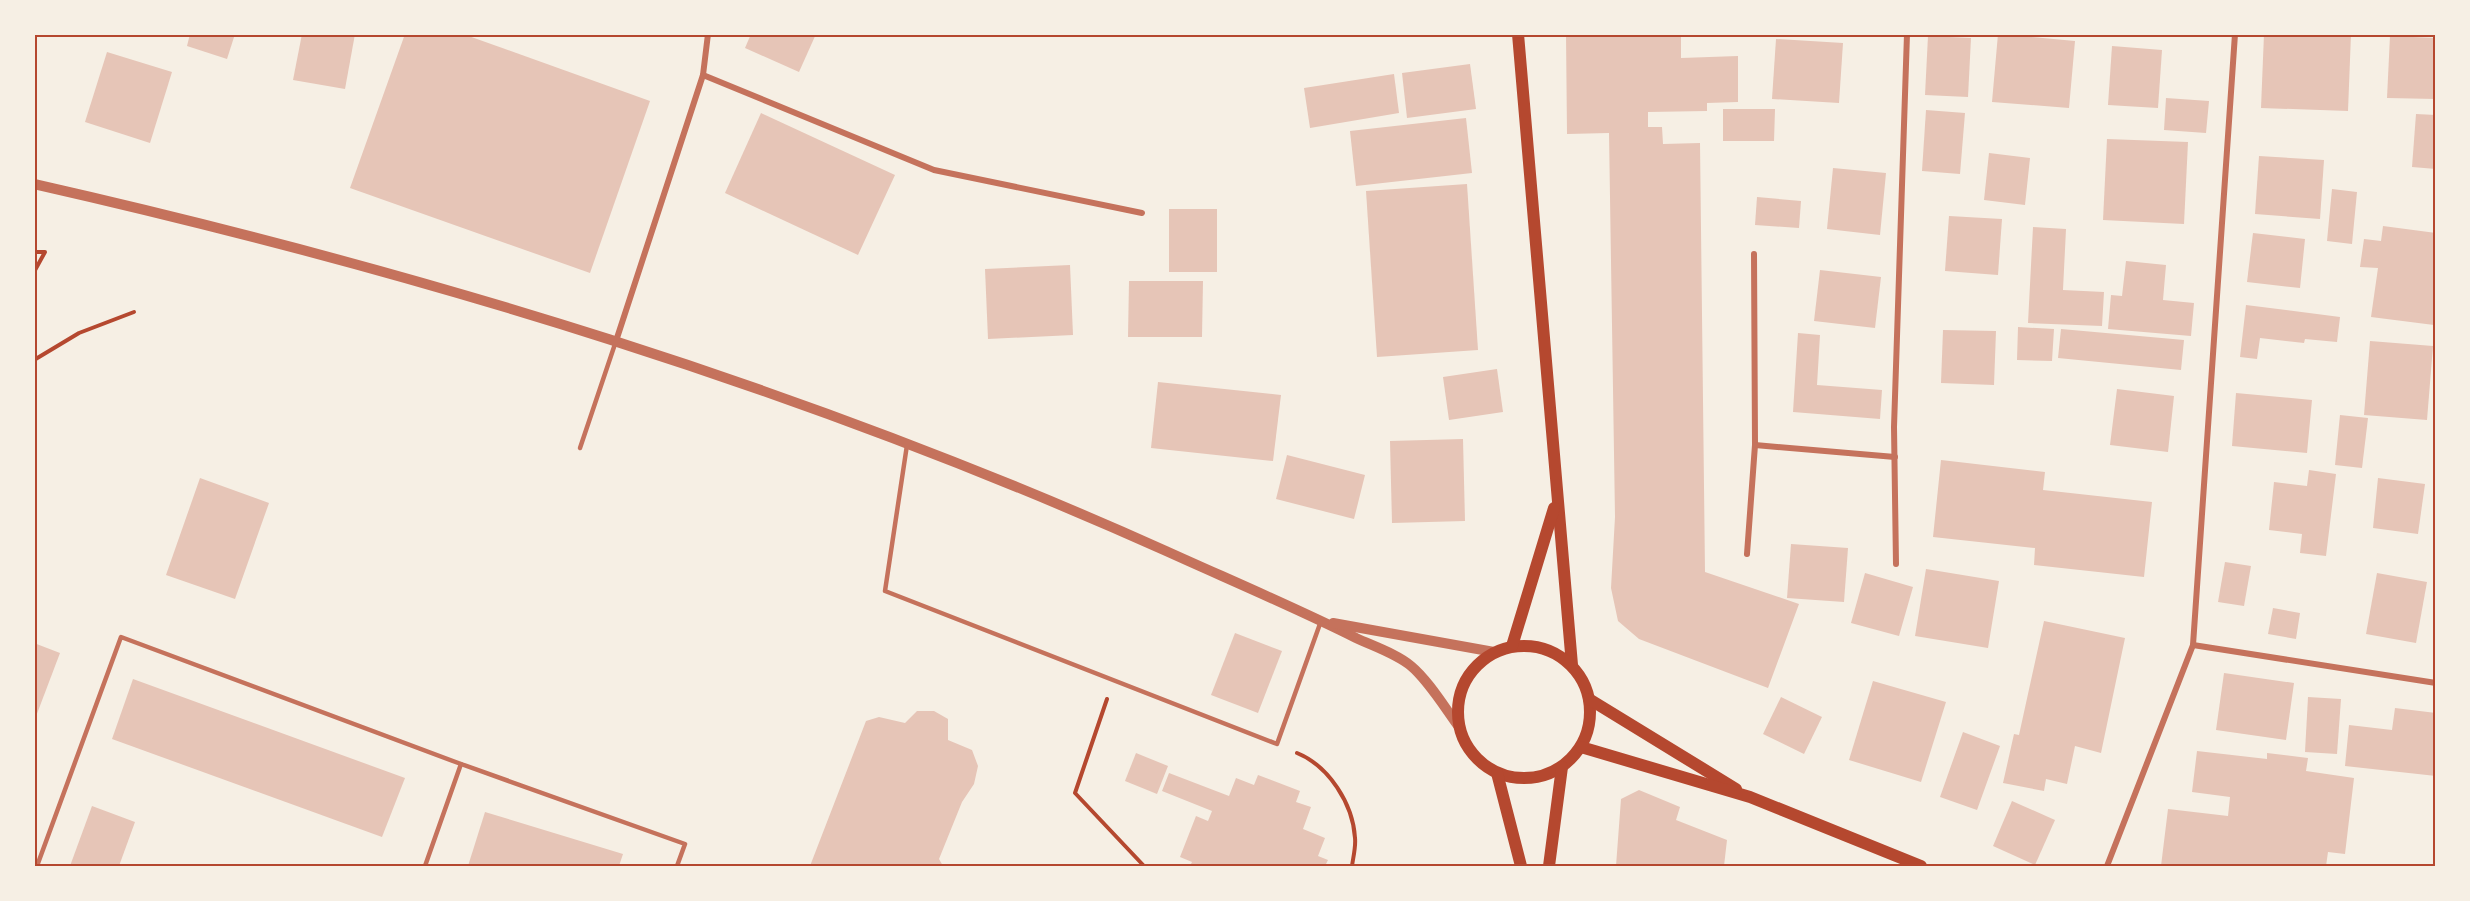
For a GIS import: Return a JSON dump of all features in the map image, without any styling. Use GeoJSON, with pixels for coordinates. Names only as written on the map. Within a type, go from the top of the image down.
{"type":"FeatureCollection","features":[{"type":"Feature","properties":{"kind":"main road"},"geometry":{"type":"LineString","coordinates":[[1518,34],[1572,665]]}},
{"type":"Feature","properties":{"kind":"main road"},"geometry":{"type":"LineString","coordinates":[[1512,646],[1557,501]]}},
{"type":"Feature","properties":{"kind":"main road"},"geometry":{"type":"LineString","coordinates":[[1512,646],[1544,648],[1572,665],[1580,675],[1589,699],[1590,724],[1581,747],[1562,767],[1547,775],[1530,778],[1497,773],[1469,750],[1459,727],[1459,697],[1472,671],[1494,652],[1512,646]]}},
{"type":"Feature","properties":{"kind":"main road"},"geometry":{"type":"LineString","coordinates":[[1589,699],[1750,797]]}},
{"type":"Feature","properties":{"kind":"main road"},"geometry":{"type":"LineString","coordinates":[[1581,747],[1750,797],[1921,867]]}},
{"type":"Feature","properties":{"kind":"main road"},"geometry":{"type":"LineString","coordinates":[[1549,867],[1562,767]]}},
{"type":"Feature","properties":{"kind":"main road"},"geometry":{"type":"LineString","coordinates":[[1497,773],[1521,867]]}},
{"type":"Feature","properties":{"kind":"street"},"geometry":{"type":"LineString","coordinates":[[616,341],[703,75],[708,34]]}},
{"type":"Feature","properties":{"kind":"street"},"geometry":{"type":"LineString","coordinates":[[1896,564],[1894,457],[1907,34]]}},
{"type":"Feature","properties":{"kind":"street"},"geometry":{"type":"LineString","coordinates":[[2107,867],[2193,645],[2235,34]]}},
{"type":"Feature","properties":{"kind":"street"},"geometry":{"type":"LineString","coordinates":[[703,75],[934,170],[1142,213]]}},
{"type":"Feature","properties":{"kind":"street"},"geometry":{"type":"LineString","coordinates":[[34,184],[259,237],[379,269],[616,341],[908,444],[1116,529],[1321,621],[1411,665],[1459,727]]}},
{"type":"Feature","properties":{"kind":"street"},"geometry":{"type":"LineString","coordinates":[[1747,554],[1755,445],[1754,254]]}},
{"type":"Feature","properties":{"kind":"street"},"geometry":{"type":"LineString","coordinates":[[1755,445],[1894,457]]}},
{"type":"Feature","properties":{"kind":"street"},"geometry":{"type":"LineString","coordinates":[[1321,621],[1494,652]]}},
{"type":"Feature","properties":{"kind":"street"},"geometry":{"type":"LineString","coordinates":[[2193,645],[2436,683]]}},
{"type":"Feature","properties":{"kind":"lane"},"geometry":{"type":"LineString","coordinates":[[580,448],[616,341]]}},
{"type":"Feature","properties":{"kind":"lane"},"geometry":{"type":"LineString","coordinates":[[908,444],[885,591],[1277,744],[1321,621]]}},
{"type":"Feature","properties":{"kind":"lane"},"geometry":{"type":"LineString","coordinates":[[37,867],[121,637],[461,764],[685,844],[677,867]]}},
{"type":"Feature","properties":{"kind":"lane"},"geometry":{"type":"LineString","coordinates":[[425,867],[461,764]]}},
{"type":"Feature","properties":{"kind":"path"},"geometry":{"type":"LineString","coordinates":[[34,252],[45,252],[34,272]]}},
{"type":"Feature","properties":{"kind":"path"},"geometry":{"type":"LineString","coordinates":[[34,360],[79,333],[134,312]]}},
{"type":"Feature","properties":{"kind":"path"},"geometry":{"type":"LineString","coordinates":[[1113,680],[1075,793],[1144,867]]}},
{"type":"Feature","properties":{"kind":"path"},"geometry":{"type":"LineString","coordinates":[[1277,744],[1302,755],[1320,768],[1336,785],[1345,802],[1355,838],[1352,867]]}},
{"type":"Feature","properties":{"kind":"building"},"geometry":{"type":"Polygon","coordinates":[[[190,34],[235,34],[227,59],[187,46],[190,34]]]}},
{"type":"Feature","properties":{"kind":"building"},"geometry":{"type":"Polygon","coordinates":[[[302,34],[355,34],[345,89],[293,80],[302,34]]]}},
{"type":"Feature","properties":{"kind":"building"},"geometry":{"type":"Polygon","coordinates":[[[405,34],[463,34],[650,101],[590,273],[350,188],[405,34]]]}},
{"type":"Feature","properties":{"kind":"building"},"geometry":{"type":"Polygon","coordinates":[[[751,34],[816,34],[799,72],[745,48],[751,34]]]}},
{"type":"Feature","properties":{"kind":"building"},"geometry":{"type":"Polygon","coordinates":[[[1566,34],[1681,34],[1681,58],[1738,56],[1738,102],[1707,103],[1707,111],[1648,112],[1648,127],[1662,127],[1663,144],[1700,143],[1705,572],[1799,604],[1768,688],[1639,639],[1618,621],[1611,588],[1615,517],[1609,133],[1567,134],[1566,34]]]}},
{"type":"Feature","properties":{"kind":"building"},"geometry":{"type":"Polygon","coordinates":[[[1998,34],[2075,41],[2069,108],[1992,102],[1998,34]]]}},
{"type":"Feature","properties":{"kind":"building"},"geometry":{"type":"Polygon","coordinates":[[[2264,34],[2351,34],[2348,111],[2261,108],[2264,34]]]}},
{"type":"Feature","properties":{"kind":"building"},"geometry":{"type":"Polygon","coordinates":[[[1928,36],[1971,38],[1968,97],[1925,95],[1928,36]]]}},
{"type":"Feature","properties":{"kind":"building"},"geometry":{"type":"Polygon","coordinates":[[[2390,36],[2436,38],[2436,99],[2387,98],[2390,36]]]}},
{"type":"Feature","properties":{"kind":"building"},"geometry":{"type":"Polygon","coordinates":[[[1776,39],[1843,43],[1839,103],[1772,99],[1776,39]]]}},
{"type":"Feature","properties":{"kind":"building"},"geometry":{"type":"Polygon","coordinates":[[[2112,46],[2162,50],[2158,108],[2108,105],[2112,46]]]}},
{"type":"Feature","properties":{"kind":"building"},"geometry":{"type":"Polygon","coordinates":[[[107,52],[172,72],[150,143],[85,122],[107,52]]]}},
{"type":"Feature","properties":{"kind":"building"},"geometry":{"type":"Polygon","coordinates":[[[1470,64],[1476,109],[1407,118],[1402,73],[1470,64]]]}},
{"type":"Feature","properties":{"kind":"building"},"geometry":{"type":"Polygon","coordinates":[[[1394,74],[1399,113],[1310,128],[1304,88],[1394,74]]]}},
{"type":"Feature","properties":{"kind":"building"},"geometry":{"type":"Polygon","coordinates":[[[2166,98],[2209,101],[2206,133],[2164,130],[2166,98]]]}},
{"type":"Feature","properties":{"kind":"building"},"geometry":{"type":"Polygon","coordinates":[[[1723,109],[1775,109],[1774,141],[1723,141],[1723,109]]]}},
{"type":"Feature","properties":{"kind":"building"},"geometry":{"type":"Polygon","coordinates":[[[1926,110],[1965,113],[1960,174],[1922,171],[1926,110]]]}},
{"type":"Feature","properties":{"kind":"building"},"geometry":{"type":"Polygon","coordinates":[[[761,113],[895,175],[858,255],[725,193],[761,113]]]}},
{"type":"Feature","properties":{"kind":"building"},"geometry":{"type":"Polygon","coordinates":[[[2416,114],[2436,115],[2436,169],[2412,167],[2416,114]]]}},
{"type":"Feature","properties":{"kind":"building"},"geometry":{"type":"Polygon","coordinates":[[[1466,118],[1472,173],[1356,186],[1350,131],[1466,118]]]}},
{"type":"Feature","properties":{"kind":"building"},"geometry":{"type":"Polygon","coordinates":[[[2107,139],[2188,142],[2184,224],[2103,220],[2107,139]]]}},
{"type":"Feature","properties":{"kind":"building"},"geometry":{"type":"Polygon","coordinates":[[[1989,153],[2030,158],[2025,205],[1984,200],[1989,153]]]}},
{"type":"Feature","properties":{"kind":"building"},"geometry":{"type":"Polygon","coordinates":[[[2259,156],[2324,160],[2320,219],[2255,214],[2259,156]]]}},
{"type":"Feature","properties":{"kind":"building"},"geometry":{"type":"Polygon","coordinates":[[[1833,168],[1886,173],[1880,235],[1827,229],[1833,168]]]}},
{"type":"Feature","properties":{"kind":"building"},"geometry":{"type":"Polygon","coordinates":[[[1467,184],[1478,350],[1377,357],[1366,191],[1467,184]]]}},
{"type":"Feature","properties":{"kind":"building"},"geometry":{"type":"Polygon","coordinates":[[[2332,189],[2357,192],[2352,244],[2327,241],[2332,189]]]}},
{"type":"Feature","properties":{"kind":"building"},"geometry":{"type":"Polygon","coordinates":[[[1757,197],[1801,201],[1799,228],[1755,225],[1757,197]]]}},
{"type":"Feature","properties":{"kind":"building"},"geometry":{"type":"Polygon","coordinates":[[[1169,209],[1217,209],[1217,272],[1169,272],[1169,209]]]}},
{"type":"Feature","properties":{"kind":"building"},"geometry":{"type":"Polygon","coordinates":[[[1949,216],[2002,219],[1998,275],[1945,271],[1949,216]]]}},
{"type":"Feature","properties":{"kind":"building"},"geometry":{"type":"Polygon","coordinates":[[[2383,226],[2436,233],[2434,325],[2371,317],[2378,268],[2360,267],[2364,239],[2381,241],[2383,226]]]}},
{"type":"Feature","properties":{"kind":"building"},"geometry":{"type":"Polygon","coordinates":[[[2033,227],[2066,229],[2063,290],[2104,292],[2102,326],[2028,323],[2033,227]]]}},
{"type":"Feature","properties":{"kind":"building"},"geometry":{"type":"Polygon","coordinates":[[[2253,233],[2305,239],[2300,288],[2247,282],[2253,233]]]}},
{"type":"Feature","properties":{"kind":"building"},"geometry":{"type":"Polygon","coordinates":[[[2126,261],[2166,265],[2163,300],[2194,303],[2191,336],[2108,329],[2111,295],[2122,296],[2126,261]]]}},
{"type":"Feature","properties":{"kind":"building"},"geometry":{"type":"Polygon","coordinates":[[[1070,265],[1073,335],[988,339],[985,269],[1070,265]]]}},
{"type":"Feature","properties":{"kind":"building"},"geometry":{"type":"Polygon","coordinates":[[[1820,270],[1881,277],[1875,328],[1814,321],[1820,270]]]}},
{"type":"Feature","properties":{"kind":"building"},"geometry":{"type":"Polygon","coordinates":[[[1129,281],[1203,281],[1202,337],[1128,337],[1129,281]]]}},
{"type":"Feature","properties":{"kind":"building"},"geometry":{"type":"Polygon","coordinates":[[[2246,305],[2340,317],[2337,342],[2305,339],[2304,343],[2260,338],[2257,359],[2240,357],[2246,305]]]}},
{"type":"Feature","properties":{"kind":"building"},"geometry":{"type":"Polygon","coordinates":[[[2018,327],[2054,329],[2052,361],[2017,360],[2018,327]]]}},
{"type":"Feature","properties":{"kind":"building"},"geometry":{"type":"Polygon","coordinates":[[[2061,329],[2184,340],[2181,370],[2058,358],[2061,329]]]}},
{"type":"Feature","properties":{"kind":"building"},"geometry":{"type":"Polygon","coordinates":[[[1943,330],[1996,331],[1994,385],[1941,383],[1943,330]]]}},
{"type":"Feature","properties":{"kind":"building"},"geometry":{"type":"Polygon","coordinates":[[[1798,333],[1820,335],[1817,385],[1882,390],[1880,419],[1793,412],[1798,333]]]}},
{"type":"Feature","properties":{"kind":"building"},"geometry":{"type":"Polygon","coordinates":[[[2370,341],[2433,346],[2427,420],[2364,415],[2370,341]]]}},
{"type":"Feature","properties":{"kind":"building"},"geometry":{"type":"Polygon","coordinates":[[[1497,369],[1503,412],[1449,420],[1443,377],[1497,369]]]}},
{"type":"Feature","properties":{"kind":"building"},"geometry":{"type":"Polygon","coordinates":[[[1158,382],[1281,395],[1273,461],[1151,448],[1158,382]]]}},
{"type":"Feature","properties":{"kind":"building"},"geometry":{"type":"Polygon","coordinates":[[[2117,389],[2174,396],[2168,452],[2110,445],[2117,389]]]}},
{"type":"Feature","properties":{"kind":"building"},"geometry":{"type":"Polygon","coordinates":[[[2236,393],[2312,400],[2307,453],[2232,446],[2236,393]]]}},
{"type":"Feature","properties":{"kind":"building"},"geometry":{"type":"Polygon","coordinates":[[[2340,415],[2368,418],[2362,468],[2335,465],[2340,415]]]}},
{"type":"Feature","properties":{"kind":"building"},"geometry":{"type":"Polygon","coordinates":[[[1463,439],[1465,521],[1392,523],[1390,441],[1463,439]]]}},
{"type":"Feature","properties":{"kind":"building"},"geometry":{"type":"Polygon","coordinates":[[[1287,455],[1365,475],[1354,519],[1276,499],[1287,455]]]}},
{"type":"Feature","properties":{"kind":"building"},"geometry":{"type":"Polygon","coordinates":[[[1941,460],[2045,472],[2043,490],[2152,502],[2144,577],[2034,565],[2035,548],[1933,537],[1941,460]]]}},
{"type":"Feature","properties":{"kind":"building"},"geometry":{"type":"Polygon","coordinates":[[[2309,470],[2336,474],[2326,556],[2300,553],[2302,534],[2269,530],[2274,482],[2307,486],[2309,470]]]}},
{"type":"Feature","properties":{"kind":"building"},"geometry":{"type":"Polygon","coordinates":[[[200,478],[269,503],[235,599],[166,575],[200,478]]]}},
{"type":"Feature","properties":{"kind":"building"},"geometry":{"type":"Polygon","coordinates":[[[2378,478],[2425,484],[2418,534],[2373,528],[2378,478]]]}},
{"type":"Feature","properties":{"kind":"building"},"geometry":{"type":"Polygon","coordinates":[[[1791,544],[1848,548],[1844,602],[1787,598],[1791,544]]]}},
{"type":"Feature","properties":{"kind":"building"},"geometry":{"type":"Polygon","coordinates":[[[2225,562],[2251,566],[2244,606],[2218,602],[2225,562]]]}},
{"type":"Feature","properties":{"kind":"building"},"geometry":{"type":"Polygon","coordinates":[[[1926,569],[1999,581],[1988,648],[1915,636],[1926,569]]]}},
{"type":"Feature","properties":{"kind":"building"},"geometry":{"type":"Polygon","coordinates":[[[1865,573],[1913,587],[1899,636],[1851,623],[1865,573]]]}},
{"type":"Feature","properties":{"kind":"building"},"geometry":{"type":"Polygon","coordinates":[[[2377,573],[2427,582],[2416,643],[2366,634],[2377,573]]]}},
{"type":"Feature","properties":{"kind":"building"},"geometry":{"type":"Polygon","coordinates":[[[2273,608],[2300,613],[2296,639],[2268,634],[2273,608]]]}},
{"type":"Feature","properties":{"kind":"building"},"geometry":{"type":"Polygon","coordinates":[[[2044,621],[2125,638],[2101,753],[2075,746],[2067,784],[2046,779],[2044,791],[2003,783],[2014,734],[2019,735],[2044,621]]]}},
{"type":"Feature","properties":{"kind":"building"},"geometry":{"type":"Polygon","coordinates":[[[1235,633],[1282,651],[1258,713],[1211,695],[1235,633]]]}},
{"type":"Feature","properties":{"kind":"building"},"geometry":{"type":"Polygon","coordinates":[[[34,643],[60,653],[35,719],[34,719],[34,643]]]}},
{"type":"Feature","properties":{"kind":"building"},"geometry":{"type":"Polygon","coordinates":[[[2224,673],[2294,683],[2286,740],[2216,730],[2224,673]]]}},
{"type":"Feature","properties":{"kind":"building"},"geometry":{"type":"Polygon","coordinates":[[[133,679],[405,778],[382,837],[112,739],[133,679]]]}},
{"type":"Feature","properties":{"kind":"building"},"geometry":{"type":"Polygon","coordinates":[[[1873,681],[1946,702],[1921,782],[1849,760],[1873,681]]]}},
{"type":"Feature","properties":{"kind":"building"},"geometry":{"type":"Polygon","coordinates":[[[1781,697],[1822,717],[1804,754],[1763,734],[1781,697]]]}},
{"type":"Feature","properties":{"kind":"building"},"geometry":{"type":"Polygon","coordinates":[[[2308,697],[2341,699],[2337,754],[2305,752],[2308,697]]]}},
{"type":"Feature","properties":{"kind":"building"},"geometry":{"type":"Polygon","coordinates":[[[2395,708],[2436,713],[2436,776],[2345,766],[2349,725],[2392,730],[2395,708]]]}},
{"type":"Feature","properties":{"kind":"building"},"geometry":{"type":"Polygon","coordinates":[[[917,711],[934,711],[948,719],[948,740],[972,750],[978,766],[974,784],[962,802],[939,859],[943,866],[810,866],[866,721],[879,717],[905,723],[917,711]]]}},
{"type":"Feature","properties":{"kind":"building"},"geometry":{"type":"Polygon","coordinates":[[[1963,732],[2000,746],[1977,810],[1940,797],[1963,732]]]}},
{"type":"Feature","properties":{"kind":"building"},"geometry":{"type":"Polygon","coordinates":[[[2197,751],[2267,759],[2267,753],[2308,758],[2306,771],[2354,778],[2345,854],[2328,852],[2326,866],[2161,866],[2168,809],[2228,816],[2230,797],[2192,792],[2197,751]]]}},
{"type":"Feature","properties":{"kind":"building"},"geometry":{"type":"Polygon","coordinates":[[[1136,753],[1168,766],[1157,794],[1125,781],[1136,753]]]}},
{"type":"Feature","properties":{"kind":"building"},"geometry":{"type":"Polygon","coordinates":[[[1169,773],[1229,796],[1236,778],[1254,785],[1258,775],[1300,791],[1296,802],[1311,807],[1303,829],[1325,838],[1318,856],[1328,860],[1325,866],[1190,866],[1192,862],[1180,857],[1196,816],[1208,821],[1212,811],[1162,791],[1169,773]]]}},
{"type":"Feature","properties":{"kind":"building"},"geometry":{"type":"Polygon","coordinates":[[[1639,790],[1680,807],[1676,820],[1727,840],[1724,866],[1616,866],[1621,799],[1639,790]]]}},
{"type":"Feature","properties":{"kind":"building"},"geometry":{"type":"Polygon","coordinates":[[[2012,801],[2055,820],[2035,865],[1993,846],[2012,801]]]}},
{"type":"Feature","properties":{"kind":"building"},"geometry":{"type":"Polygon","coordinates":[[[92,806],[135,822],[119,866],[70,866],[92,806]]]}},
{"type":"Feature","properties":{"kind":"building"},"geometry":{"type":"Polygon","coordinates":[[[485,812],[623,854],[619,866],[468,866],[485,812]]]}}]}
